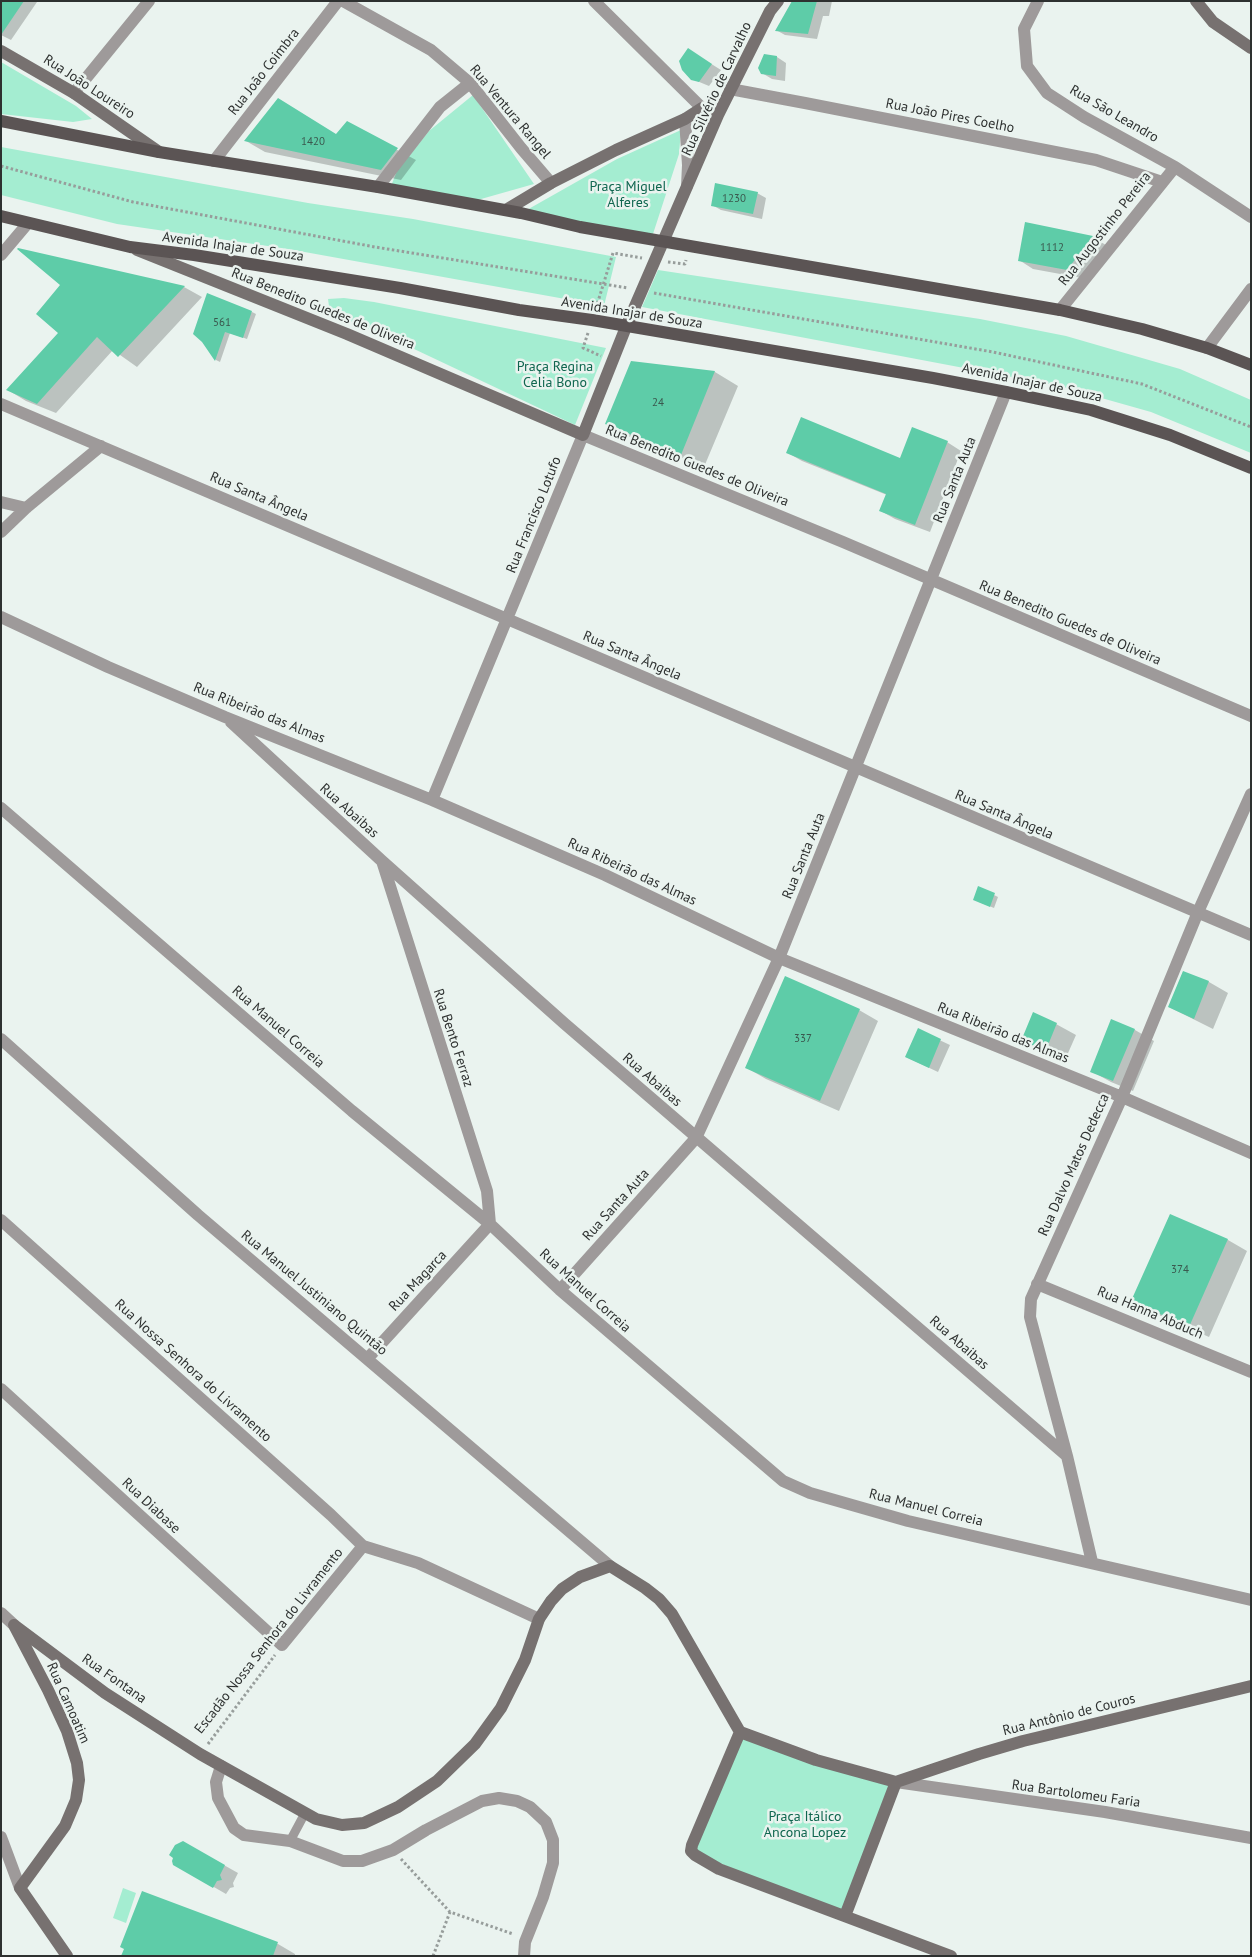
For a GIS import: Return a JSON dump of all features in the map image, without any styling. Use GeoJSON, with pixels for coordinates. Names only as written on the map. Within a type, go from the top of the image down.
{"type":"FeatureCollection","features":[{"type":"Feature","properties":{"kind":"main road"},"geometry":{"type":"LineString","coordinates":[[1,120],[159,152],[506,210],[580,226],[1060,310],[1207,348],[1251,365]]}},
{"type":"Feature","properties":{"kind":"main road","name":"Avenida Inajar de Souza"},"geometry":{"type":"LineString","coordinates":[[1,216],[130,247],[194,255],[400,288],[519,310],[592,320],[1006,392],[1091,410],[1170,435],[1251,468]]}},
{"type":"Feature","properties":{"kind":"street"},"geometry":{"type":"LineString","coordinates":[[74,93],[149,1]]}},
{"type":"Feature","properties":{"kind":"street","name":"Rua João Coimbra"},"geometry":{"type":"LineString","coordinates":[[214,161],[338,1]]}},
{"type":"Feature","properties":{"kind":"street","name":"Rua Ventura Rangel"},"geometry":{"type":"LineString","coordinates":[[342,1],[431,50],[470,82],[520,148],[551,182]]}},
{"type":"Feature","properties":{"kind":"street"},"geometry":{"type":"LineString","coordinates":[[594,1],[702,108],[718,116]]}},
{"type":"Feature","properties":{"kind":"street","name":"Rua São Leandro"},"geometry":{"type":"LineString","coordinates":[[1038,1],[1024,28],[1027,66],[1048,93],[1084,117],[1175,167],[1251,217]]}},
{"type":"Feature","properties":{"kind":"street"},"geometry":{"type":"LineString","coordinates":[[1198,2],[1213,22],[1251,48]]}},
{"type":"Feature","properties":{"kind":"street","name":"Rua Silvério de Carvalho"},"geometry":{"type":"LineString","coordinates":[[664,241],[730,90],[774,4]]}},
{"type":"Feature","properties":{"kind":"street","name":"Rua João Loureiro"},"geometry":{"type":"LineString","coordinates":[[1,51],[74,93],[159,152]]}},
{"type":"Feature","properties":{"kind":"street"},"geometry":{"type":"LineString","coordinates":[[378,188],[440,107],[470,82]]}},
{"type":"Feature","properties":{"kind":"street","name":"Rua João Pires Coelho"},"geometry":{"type":"LineString","coordinates":[[730,90],[1096,160],[1162,182]]}},
{"type":"Feature","properties":{"kind":"street","name":"Rua Silvério de Carvalho"},"geometry":{"type":"LineString","coordinates":[[506,210],[551,182],[685,119],[702,108]]}},
{"type":"Feature","properties":{"kind":"street","name":"Rua Silvério de Carvalho"},"geometry":{"type":"LineString","coordinates":[[685,119],[688,165],[686,191]]}},
{"type":"Feature","properties":{"kind":"street","name":"Rua Augostinho Pereira"},"geometry":{"type":"LineString","coordinates":[[1060,310],[1175,167]]}},
{"type":"Feature","properties":{"kind":"street"},"geometry":{"type":"LineString","coordinates":[[1,254],[28,223]]}},
{"type":"Feature","properties":{"kind":"street","name":"Rua Francisco Lotufo"},"geometry":{"type":"LineString","coordinates":[[432,800],[626,327],[664,241]]}},
{"type":"Feature","properties":{"kind":"street","name":"Rua Benedito Guedes de Oliveira"},"geometry":{"type":"LineString","coordinates":[[130,247],[347,334],[1251,716]]}},
{"type":"Feature","properties":{"kind":"street"},"geometry":{"type":"LineString","coordinates":[[1207,348],[1251,289]]}},
{"type":"Feature","properties":{"kind":"street","name":"Rua Santa Auta"},"geometry":{"type":"LineString","coordinates":[[560,1290],[696,1138],[779,958],[1006,392]]}},
{"type":"Feature","properties":{"kind":"street","name":"Rua Santa Ângela"},"geometry":{"type":"LineString","coordinates":[[1,404],[1251,935]]}},
{"type":"Feature","properties":{"kind":"street"},"geometry":{"type":"LineString","coordinates":[[1,532],[26,508],[101,446]]}},
{"type":"Feature","properties":{"kind":"street"},"geometry":{"type":"LineString","coordinates":[[1,502],[26,508]]}},
{"type":"Feature","properties":{"kind":"street","name":"Rua Ribeirão das Almas"},"geometry":{"type":"LineString","coordinates":[[1,617],[108,667],[225,717],[432,800],[605,875],[779,958],[1122,1097],[1251,1153]]}},
{"type":"Feature","properties":{"kind":"street","name":"Rua Abaibas"},"geometry":{"type":"LineString","coordinates":[[225,717],[382,861],[696,1138],[1067,1456]]}},
{"type":"Feature","properties":{"kind":"street","name":"Rua Dalvo Matos Dedecca"},"geometry":{"type":"LineString","coordinates":[[1092,1562],[1067,1456],[1030,1317],[1031,1299],[1122,1097],[1198,912],[1251,794]]}},
{"type":"Feature","properties":{"kind":"street","name":"Rua Manuel Correia"},"geometry":{"type":"LineString","coordinates":[[1,808],[352,1111],[490,1224],[560,1290],[783,1482],[795,1488],[908,1521],[1251,1600]]}},
{"type":"Feature","properties":{"kind":"street","name":"Rua Bento Ferraz"},"geometry":{"type":"LineString","coordinates":[[382,861],[487,1191],[490,1224]]}},
{"type":"Feature","properties":{"kind":"street","name":"Rua Manuel Justiniano Quintão"},"geometry":{"type":"LineString","coordinates":[[1,1039],[198,1215],[610,1566]]}},
{"type":"Feature","properties":{"kind":"street","name":"Rua Nossa Senhora do Livramento"},"geometry":{"type":"LineString","coordinates":[[1,1220],[363,1546]]}},
{"type":"Feature","properties":{"kind":"street","name":"Rua Magarca"},"geometry":{"type":"LineString","coordinates":[[368,1358],[490,1224]]}},
{"type":"Feature","properties":{"kind":"street","name":"Rua Hanna Abduch"},"geometry":{"type":"LineString","coordinates":[[1037,1284],[1251,1372]]}},
{"type":"Feature","properties":{"kind":"street","name":"Rua Diabase"},"geometry":{"type":"LineString","coordinates":[[1,1389],[282,1645]]}},
{"type":"Feature","properties":{"kind":"street"},"geometry":{"type":"LineString","coordinates":[[363,1546],[418,1563],[539,1620]]}},
{"type":"Feature","properties":{"kind":"street","name":"Escadão Nossa Senhora do Livramento"},"geometry":{"type":"LineString","coordinates":[[282,1645],[363,1546]]}},
{"type":"Feature","properties":{"kind":"street"},"geometry":{"type":"LineString","coordinates":[[610,1566],[645,1588],[659,1599],[672,1614],[740,1732],[816,1760],[896,1782],[845,1916]]}},
{"type":"Feature","properties":{"kind":"street","name":"Rua Fontana"},"geometry":{"type":"LineString","coordinates":[[14,1625],[104,1693],[221,1766],[316,1819],[342,1825],[364,1823],[398,1807],[437,1781],[475,1744],[502,1708],[525,1660],[539,1620],[551,1600],[562,1589],[580,1577],[610,1566]]}},
{"type":"Feature","properties":{"kind":"street","name":"Rua Camoatim"},"geometry":{"type":"LineString","coordinates":[[1,1613],[14,1625],[48,1690],[67,1731],[77,1763],[79,1780],[76,1800],[65,1826],[20,1888]]}},
{"type":"Feature","properties":{"kind":"street","name":"Rua Antônio de Couros"},"geometry":{"type":"LineString","coordinates":[[896,1782],[1023,1741],[1251,1686]]}},
{"type":"Feature","properties":{"kind":"street"},"geometry":{"type":"LineString","coordinates":[[740,1732],[692,1845],[692,1851],[705,1862],[719,1869],[951,1956]]}},
{"type":"Feature","properties":{"kind":"street"},"geometry":{"type":"LineString","coordinates":[[221,1766],[216,1782],[218,1798],[234,1828],[244,1835],[290,1841],[343,1861],[362,1861],[393,1850],[426,1830],[482,1801],[499,1798],[518,1801],[530,1806],[546,1822],[553,1840],[553,1863],[543,1897],[525,1942],[524,1956]]}},
{"type":"Feature","properties":{"kind":"street","name":"Rua Bartolomeu Faria"},"geometry":{"type":"LineString","coordinates":[[896,1782],[1105,1812],[1251,1838]]}},
{"type":"Feature","properties":{"kind":"street"},"geometry":{"type":"LineString","coordinates":[[1,1837],[20,1888],[65,1955]]}},
{"type":"Feature","properties":{"kind":"lane"},"geometry":{"type":"LineString","coordinates":[[290,1841],[305,1813]]}},
{"type":"Feature","properties":{"kind":"path"},"geometry":{"type":"LineString","coordinates":[[613,361],[582,348],[613,253],[685,264],[691,245]]}},
{"type":"Feature","properties":{"kind":"path","name":"Escadão Nossa Senhora do Livramento"},"geometry":{"type":"LineString","coordinates":[[200,1754],[282,1645]]}},
{"type":"Feature","properties":{"kind":"path"},"geometry":{"type":"LineString","coordinates":[[393,1850],[450,1912],[516,1935],[525,1942]]}},
{"type":"Feature","properties":{"kind":"path"},"geometry":{"type":"LineString","coordinates":[[434,1956],[450,1912]]}},
{"type":"Feature","properties":{"kind":"green space"},"geometry":{"type":"Polygon","coordinates":[[[1,62],[76,106],[92,119],[73,122],[1,114],[1,62]]]}},
{"type":"Feature","properties":{"kind":"green space"},"geometry":{"type":"Polygon","coordinates":[[[473,95],[534,184],[474,201],[391,186],[397,171],[429,131],[473,95]]]}},
{"type":"Feature","properties":{"kind":"green space","name":"Praça Miguel Alferes"},"geometry":{"type":"Polygon","coordinates":[[[681,130],[679,154],[652,237],[525,211],[617,159],[681,130]]]}},
{"type":"Feature","properties":{"kind":"green space"},"geometry":{"type":"Polygon","coordinates":[[[1,147],[308,203],[413,219],[616,257],[604,306],[288,249],[117,224],[1,195],[1,147]]]}},
{"type":"Feature","properties":{"kind":"green space"},"geometry":{"type":"Polygon","coordinates":[[[658,270],[980,319],[1066,336],[1180,369],[1251,400],[1251,453],[1151,412],[1059,386],[642,307],[658,270]]]}},
{"type":"Feature","properties":{"kind":"green space","name":"Praça Regina Celia Bono"},"geometry":{"type":"Polygon","coordinates":[[[344,298],[374,302],[606,348],[575,425],[395,340],[330,313],[328,299],[344,298]]]}},
{"type":"Feature","properties":{"kind":"green space","name":"Praça Itálico Ancona Lopez"},"geometry":{"type":"Polygon","coordinates":[[[740,1732],[896,1782],[845,1916],[691,1851],[740,1732]]]}},
{"type":"Feature","properties":{"kind":"green space"},"geometry":{"type":"Polygon","coordinates":[[[123,1888],[136,1893],[126,1923],[113,1918],[123,1888]]]}},
{"type":"Feature","properties":{"kind":"building"},"geometry":{"type":"Polygon","coordinates":[[[1,1],[24,1],[1,35],[1,1]]]}},
{"type":"Feature","properties":{"kind":"building"},"geometry":{"type":"Polygon","coordinates":[[[792,1],[817,1],[808,34],[775,31],[792,1]]]}},
{"type":"Feature","properties":{"kind":"building"},"geometry":{"type":"Polygon","coordinates":[[[688,48],[712,64],[699,82],[691,80],[682,70],[679,61],[688,48]]]}},
{"type":"Feature","properties":{"kind":"building"},"geometry":{"type":"Polygon","coordinates":[[[764,54],[777,56],[776,76],[761,74],[758,68],[764,54]]]}},
{"type":"Feature","properties":{"kind":"building"},"geometry":{"type":"Polygon","coordinates":[[[278,98],[336,134],[347,121],[398,148],[381,170],[244,141],[278,98]]]}},
{"type":"Feature","properties":{"kind":"building"},"geometry":{"type":"Polygon","coordinates":[[[715,183],[758,192],[753,214],[711,206],[715,183]]]}},
{"type":"Feature","properties":{"kind":"building"},"geometry":{"type":"Polygon","coordinates":[[[1025,222],[1093,236],[1067,270],[1018,261],[1025,222]]]}},
{"type":"Feature","properties":{"kind":"building"},"geometry":{"type":"Polygon","coordinates":[[[18,248],[185,286],[118,357],[97,337],[37,404],[6,390],[58,333],[36,314],[60,285],[18,248]]]}},
{"type":"Feature","properties":{"kind":"building"},"geometry":{"type":"Polygon","coordinates":[[[207,293],[252,311],[243,338],[225,332],[215,361],[202,342],[193,334],[207,293]]]}},
{"type":"Feature","properties":{"kind":"building"},"geometry":{"type":"Polygon","coordinates":[[[631,361],[715,371],[681,455],[605,424],[631,361]]]}},
{"type":"Feature","properties":{"kind":"building"},"geometry":{"type":"Polygon","coordinates":[[[801,417],[900,458],[912,427],[948,441],[915,525],[879,511],[886,494],[786,453],[801,417]]]}},
{"type":"Feature","properties":{"kind":"building"},"geometry":{"type":"Polygon","coordinates":[[[978,886],[995,893],[990,907],[973,900],[978,886]]]}},
{"type":"Feature","properties":{"kind":"building"},"geometry":{"type":"Polygon","coordinates":[[[1183,971],[1209,981],[1194,1019],[1168,1007],[1183,971]]]}},
{"type":"Feature","properties":{"kind":"building"},"geometry":{"type":"Polygon","coordinates":[[[785,976],[860,1009],[820,1101],[745,1068],[785,976]]]}},
{"type":"Feature","properties":{"kind":"building"},"geometry":{"type":"Polygon","coordinates":[[[1033,1012],[1057,1023],[1046,1050],[1021,1041],[1033,1012]]]}},
{"type":"Feature","properties":{"kind":"building"},"geometry":{"type":"Polygon","coordinates":[[[1111,1019],[1135,1029],[1113,1081],[1090,1072],[1111,1019]]]}},
{"type":"Feature","properties":{"kind":"building"},"geometry":{"type":"Polygon","coordinates":[[[918,1028],[941,1039],[929,1068],[905,1057],[918,1028]]]}},
{"type":"Feature","properties":{"kind":"building"},"geometry":{"type":"Polygon","coordinates":[[[1170,1214],[1228,1239],[1189,1327],[1131,1301],[1170,1214]]]}},
{"type":"Feature","properties":{"kind":"building"},"geometry":{"type":"Polygon","coordinates":[[[183,1841],[225,1865],[220,1875],[222,1880],[217,1881],[213,1888],[173,1865],[173,1858],[169,1855],[175,1845],[183,1841]]]}},
{"type":"Feature","properties":{"kind":"building"},"geometry":{"type":"Polygon","coordinates":[[[142,1891],[278,1942],[273,1956],[121,1956],[124,1949],[120,1947],[142,1891]]]}}]}
